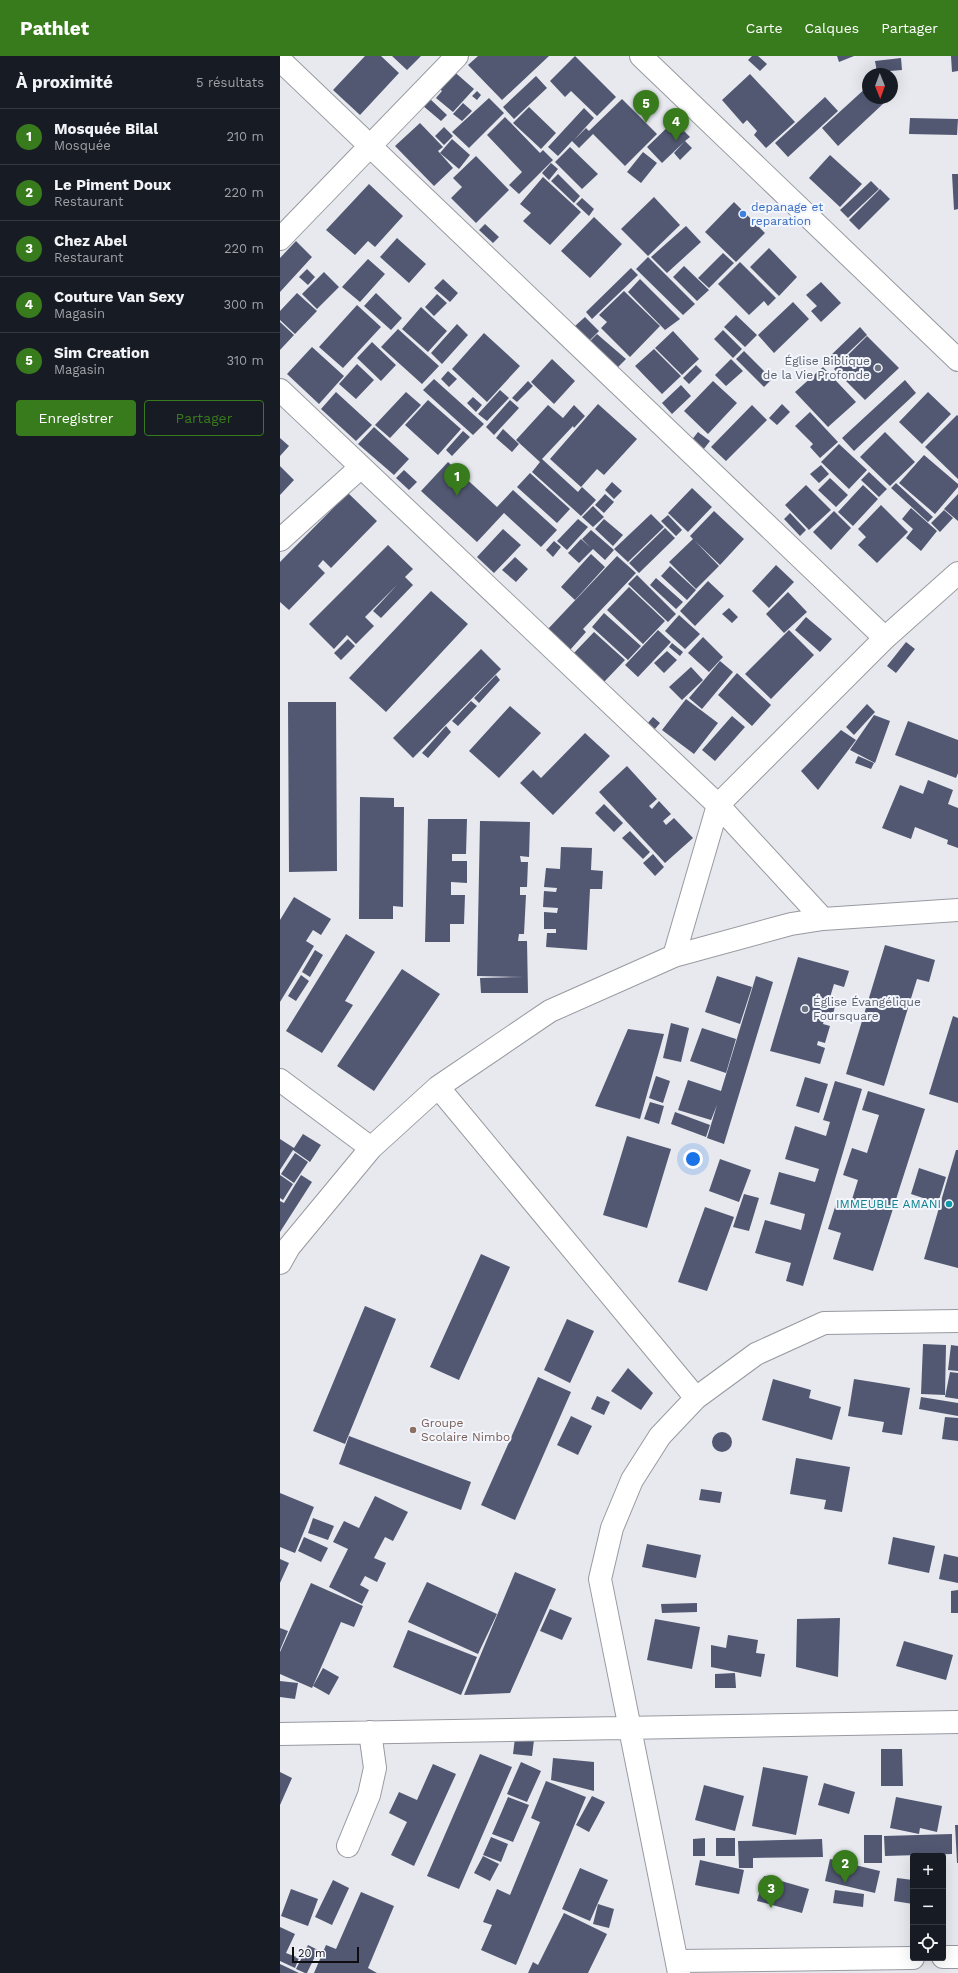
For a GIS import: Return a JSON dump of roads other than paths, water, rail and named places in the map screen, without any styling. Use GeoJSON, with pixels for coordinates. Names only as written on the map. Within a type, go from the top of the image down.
{"type":"FeatureCollection","features":[{"type":"Feature","properties":{"kind":"street"},"geometry":{"type":"LineString","coordinates":[[280,239],[457,56]]}},
{"type":"Feature","properties":{"kind":"street"},"geometry":{"type":"LineString","coordinates":[[641,56],[958,360]]}},
{"type":"Feature","properties":{"kind":"street"},"geometry":{"type":"LineString","coordinates":[[280,60],[885,638]]}},
{"type":"Feature","properties":{"kind":"street"},"geometry":{"type":"LineString","coordinates":[[280,390],[718,805],[822,919]]}},
{"type":"Feature","properties":{"kind":"street"},"geometry":{"type":"LineString","coordinates":[[280,540],[361,467]]}},
{"type":"Feature","properties":{"kind":"street"},"geometry":{"type":"LineString","coordinates":[[674,956],[718,805],[885,638],[958,573]]}},
{"type":"Feature","properties":{"kind":"street"},"geometry":{"type":"LineString","coordinates":[[280,1263],[289,1248],[371,1148],[438,1087],[550,1011],[674,956],[792,924],[822,919],[958,910]]}},
{"type":"Feature","properties":{"kind":"street"},"geometry":{"type":"LineString","coordinates":[[280,1080],[371,1148]]}},
{"type":"Feature","properties":{"kind":"street"},"geometry":{"type":"LineString","coordinates":[[438,1087],[696,1398]]}},
{"type":"Feature","properties":{"kind":"street"},"geometry":{"type":"LineString","coordinates":[[910,1958],[678,1967],[600,1579],[612,1528],[632,1480],[660,1436],[696,1398],[756,1354],[824,1323],[958,1320]]}},
{"type":"Feature","properties":{"kind":"street"},"geometry":{"type":"LineString","coordinates":[[280,1734],[958,1722]]}},
{"type":"Feature","properties":{"kind":"street"},"geometry":{"type":"LineString","coordinates":[[348,1846],[369,1795],[375,1768],[370,1732]]}},
{"type":"Feature","properties":{"kind":"street"},"geometry":{"type":"LineString","coordinates":[[946,1957],[958,1957]]}},
{"type":"Feature","properties":{"kind":"place","name":"Sim Creation"},"geometry":{"type":"Point","coordinates":[646,123]}},
{"type":"Feature","properties":{"kind":"place","name":"Couture Van Sexy"},"geometry":{"type":"Point","coordinates":[676,141]}},
{"type":"Feature","properties":{"kind":"place","name":"depanage et reparation"},"geometry":{"type":"Point","coordinates":[743,214]}},
{"type":"Feature","properties":{"kind":"place","name":"Église Biblique de la Vie Profonde"},"geometry":{"type":"Point","coordinates":[878,368]}},
{"type":"Feature","properties":{"kind":"place","name":"Mosquée Bilal"},"geometry":{"type":"Point","coordinates":[457,496]}},
{"type":"Feature","properties":{"kind":"place","name":"Église Évangélique Foursquare"},"geometry":{"type":"Point","coordinates":[805,1009]}},
{"type":"Feature","properties":{"kind":"place","name":"IMMEUBLE AMANI"},"geometry":{"type":"Point","coordinates":[949,1204]}},
{"type":"Feature","properties":{"kind":"place","name":"Groupe Scolaire Nimbo"},"geometry":{"type":"Point","coordinates":[413,1430]}},
{"type":"Feature","properties":{"kind":"place","name":"Le Piment Doux"},"geometry":{"type":"Point","coordinates":[845,1883]}},
{"type":"Feature","properties":{"kind":"place","name":"Chez Abel"},"geometry":{"type":"Point","coordinates":[771,1908]}}]}
